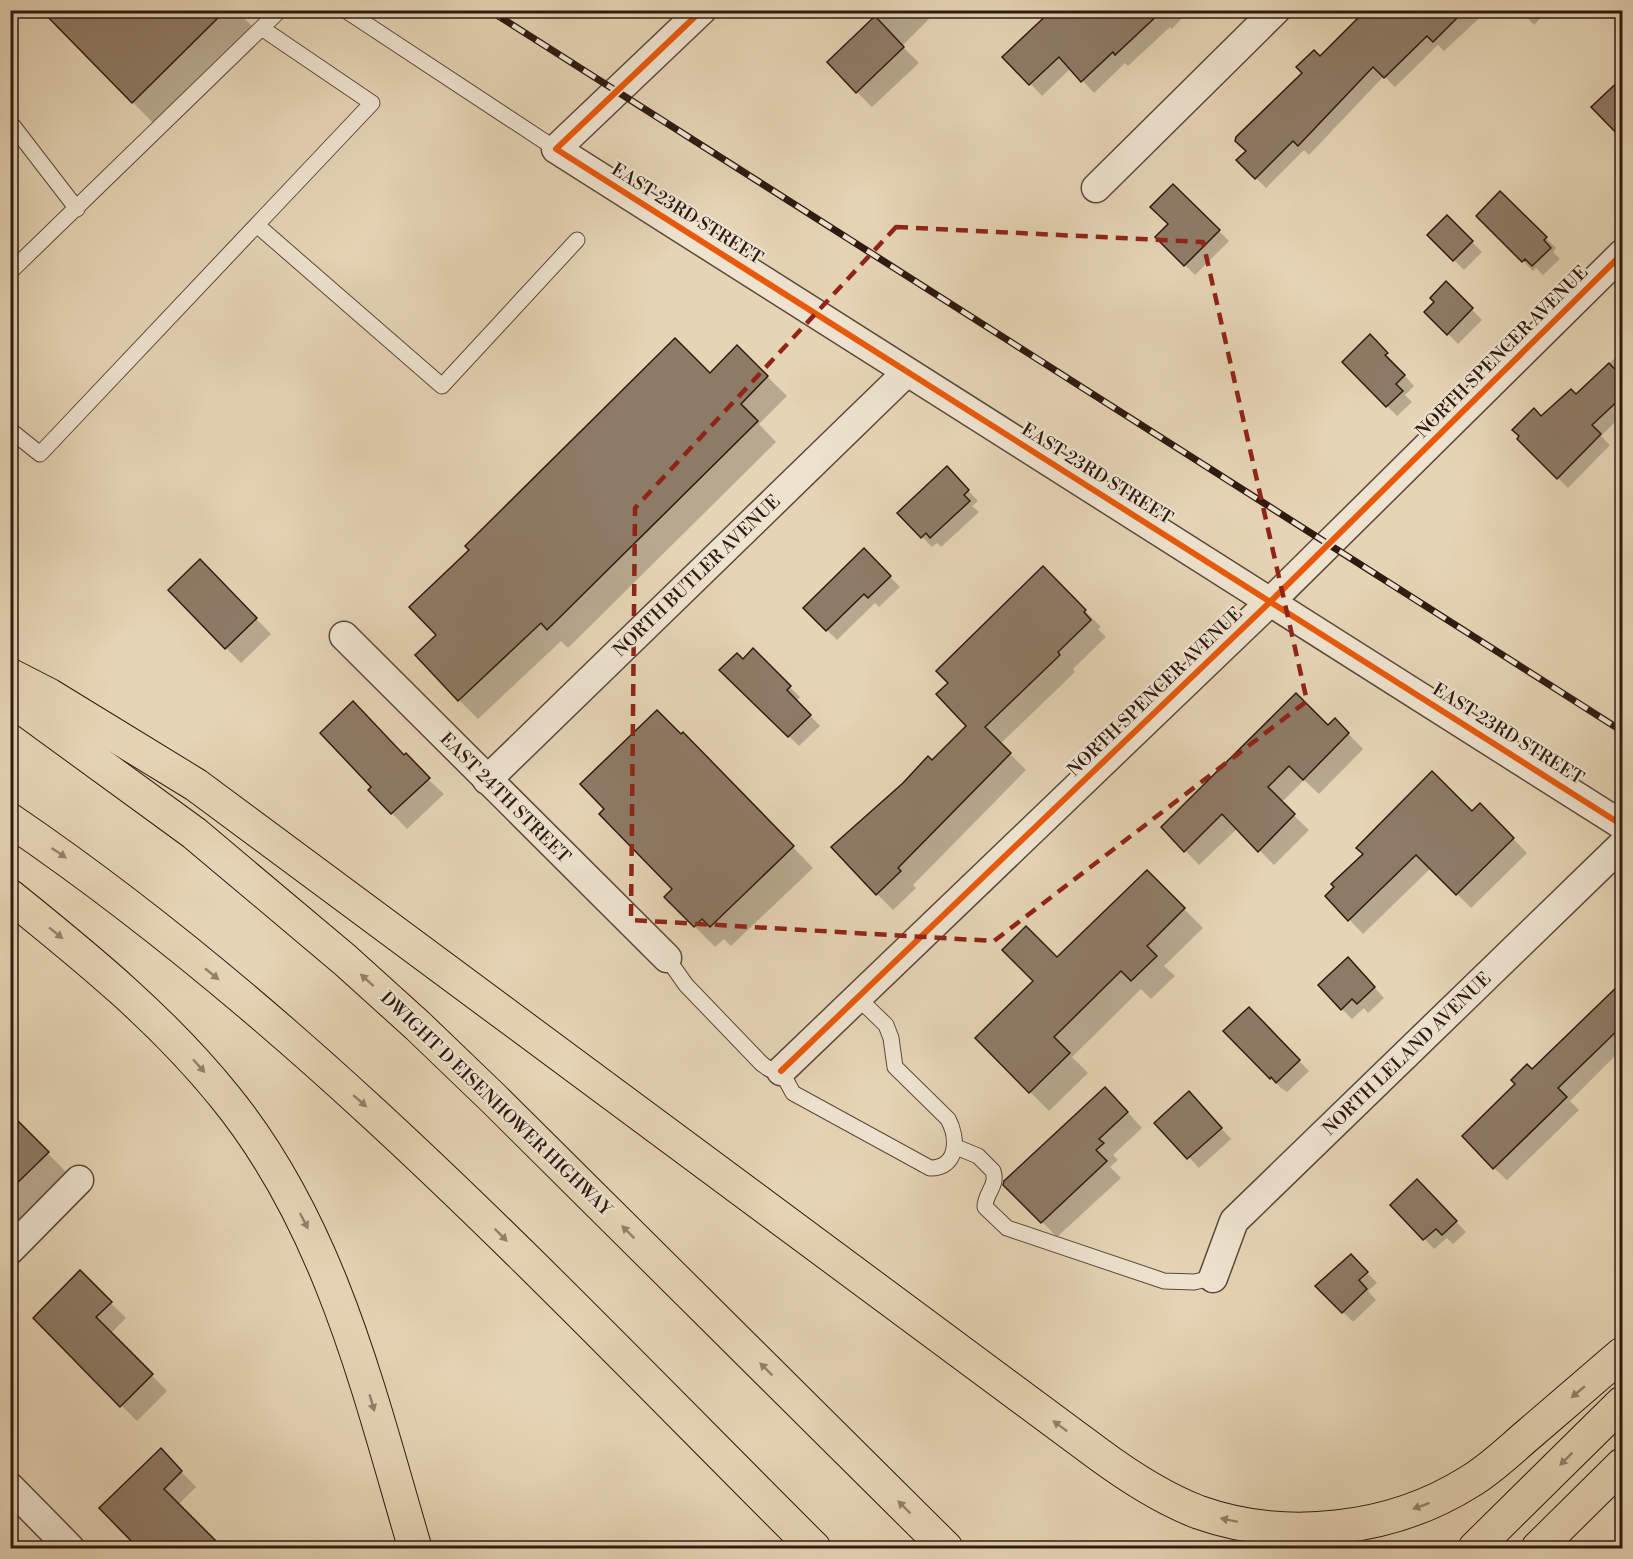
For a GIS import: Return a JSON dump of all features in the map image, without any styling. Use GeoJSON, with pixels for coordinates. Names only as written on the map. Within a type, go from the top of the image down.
{"type":"FeatureCollection","features":[{"type":"Feature","properties":{"kind":"main road"},"geometry":{"type":"LineString","coordinates":[[10,675],[48,695],[196,785],[1104,1458],[1180,1504],[1218,1518],[1288,1528],[1356,1524],[1427,1504],[1470,1482],[1623,1354]]}},
{"type":"Feature","properties":{"kind":"main road","name":"DWIGHT D EISENHOWER HIGHWAY"},"geometry":{"type":"LineString","coordinates":[[10,699],[194,833],[345,960],[418,1026],[946,1548]]}},
{"type":"Feature","properties":{"kind":"main road"},"geometry":{"type":"LineString","coordinates":[[10,820],[68,859],[256,1010],[417,1152],[814,1548]]}},
{"type":"Feature","properties":{"kind":"main road"},"geometry":{"type":"LineString","coordinates":[[10,896],[125,992],[187,1053],[226,1098],[276,1170],[314,1240],[345,1317],[415,1548]]}},
{"type":"Feature","properties":{"kind":"main road"},"geometry":{"type":"LineString","coordinates":[[1475,1548],[1623,1403]]}},
{"type":"Feature","properties":{"kind":"main road"},"geometry":{"type":"LineString","coordinates":[[1538,1548],[1623,1465]]}},
{"type":"Feature","properties":{"kind":"street"},"geometry":{"type":"LineString","coordinates":[[556,149],[615,90],[702,10]]}},
{"type":"Feature","properties":{"kind":"street"},"geometry":{"type":"LineString","coordinates":[[1096,188],[1276,10]]}},
{"type":"Feature","properties":{"kind":"street","name":"EAST 23RD STREET"},"geometry":{"type":"LineString","coordinates":[[556,149],[1623,825]]}},
{"type":"Feature","properties":{"kind":"street","name":"NORTH SPENCER AVENUE"},"geometry":{"type":"LineString","coordinates":[[781,1071],[1270,602],[1623,254]]}},
{"type":"Feature","properties":{"kind":"street","name":"NORTH BUTLER AVENUE"},"geometry":{"type":"LineString","coordinates":[[487,780],[907,372]]}},
{"type":"Feature","properties":{"kind":"street","name":"EAST 24TH STREET"},"geometry":{"type":"LineString","coordinates":[[344,636],[667,958]]}},
{"type":"Feature","properties":{"kind":"street","name":"NORTH LELAND AVENUE"},"geometry":{"type":"LineString","coordinates":[[1213,1278],[1234,1221],[1623,844]]}},
{"type":"Feature","properties":{"kind":"street"},"geometry":{"type":"LineString","coordinates":[[10,1250],[79,1180]]}},
{"type":"Feature","properties":{"kind":"street"},"geometry":{"type":"LineString","coordinates":[[10,1487],[70,1548]]}},
{"type":"Feature","properties":{"kind":"lane"},"geometry":{"type":"LineString","coordinates":[[10,272],[280,10]]}},
{"type":"Feature","properties":{"kind":"lane"},"geometry":{"type":"LineString","coordinates":[[345,10],[556,149]]}},
{"type":"Feature","properties":{"kind":"lane"},"geometry":{"type":"LineString","coordinates":[[10,430],[40,454],[372,103],[263,28]]}},
{"type":"Feature","properties":{"kind":"lane"},"geometry":{"type":"LineString","coordinates":[[10,122],[77,209]]}},
{"type":"Feature","properties":{"kind":"lane"},"geometry":{"type":"LineString","coordinates":[[258,226],[442,386],[577,240]]}},
{"type":"Feature","properties":{"kind":"lane"},"geometry":{"type":"LineString","coordinates":[[667,958],[686,985],[762,1064],[769,1069],[781,1071],[794,1093],[930,1168],[944,1164],[951,1159],[956,1147],[953,1129],[948,1119],[896,1067],[891,1038],[886,1025],[858,998]]}},
{"type":"Feature","properties":{"kind":"lane"},"geometry":{"type":"LineString","coordinates":[[956,1147],[978,1156],[993,1171],[994,1184],[985,1198],[985,1207],[1007,1228],[1164,1281],[1183,1283],[1213,1278]]}},
{"type":"Feature","properties":{"kind":"highlighted area"},"geometry":{"type":"Polygon","coordinates":[[[896,227],[1203,242],[1307,701],[994,941],[631,920],[635,508],[896,227]]]}},
{"type":"Feature","properties":{"kind":"building"},"geometry":{"type":"Polygon","coordinates":[[[41,10],[226,10],[132,103],[41,10]]]}},
{"type":"Feature","properties":{"kind":"building"},"geometry":{"type":"Polygon","coordinates":[[[1052,10],[1163,10],[1115,55],[1113,52],[1081,82],[1059,57],[1029,85],[1002,57],[1052,10]]]}},
{"type":"Feature","properties":{"kind":"building"},"geometry":{"type":"Polygon","coordinates":[[[1366,10],[1465,10],[1433,42],[1427,36],[1384,78],[1373,67],[1298,146],[1293,141],[1255,179],[1236,160],[1246,151],[1235,141],[1236,137],[1302,73],[1296,67],[1314,50],[1320,56],[1366,10]]]}},
{"type":"Feature","properties":{"kind":"building"},"geometry":{"type":"Polygon","coordinates":[[[875,16],[904,47],[856,93],[827,62],[875,16]]]}},
{"type":"Feature","properties":{"kind":"building"},"geometry":{"type":"Polygon","coordinates":[[[1623,77],[1623,140],[1591,107],[1623,77]]]}},
{"type":"Feature","properties":{"kind":"building"},"geometry":{"type":"Polygon","coordinates":[[[1173,184],[1220,230],[1184,266],[1155,237],[1168,224],[1150,207],[1173,184]]]}},
{"type":"Feature","properties":{"kind":"building"},"geometry":{"type":"Polygon","coordinates":[[[1500,191],[1547,237],[1544,240],[1551,248],[1532,266],[1525,259],[1522,262],[1476,216],[1500,191]]]}},
{"type":"Feature","properties":{"kind":"building"},"geometry":{"type":"Polygon","coordinates":[[[1447,215],[1473,241],[1453,261],[1427,235],[1447,215]]]}},
{"type":"Feature","properties":{"kind":"building"},"geometry":{"type":"Polygon","coordinates":[[[1446,281],[1473,308],[1447,335],[1424,312],[1434,302],[1430,298],[1446,281]]]}},
{"type":"Feature","properties":{"kind":"building"},"geometry":{"type":"Polygon","coordinates":[[[1370,334],[1388,353],[1385,355],[1405,375],[1396,384],[1403,391],[1386,407],[1342,362],[1370,334]]]}},
{"type":"Feature","properties":{"kind":"building"},"geometry":{"type":"Polygon","coordinates":[[[675,338],[710,373],[737,345],[768,376],[741,404],[758,421],[547,630],[541,623],[458,701],[415,655],[436,635],[409,607],[469,550],[465,546],[675,338]]]}},
{"type":"Feature","properties":{"kind":"building"},"geometry":{"type":"Polygon","coordinates":[[[1609,363],[1623,378],[1623,396],[1592,425],[1601,434],[1557,479],[1517,439],[1519,436],[1512,430],[1534,408],[1541,416],[1571,389],[1576,394],[1609,363]]]}},
{"type":"Feature","properties":{"kind":"building"},"geometry":{"type":"Polygon","coordinates":[[[947,466],[969,490],[964,495],[970,501],[930,538],[926,533],[921,538],[897,513],[947,466]]]}},
{"type":"Feature","properties":{"kind":"building"},"geometry":{"type":"Polygon","coordinates":[[[864,548],[891,576],[868,598],[864,594],[826,631],[803,608],[864,548]]]}},
{"type":"Feature","properties":{"kind":"building"},"geometry":{"type":"Polygon","coordinates":[[[200,559],[257,618],[225,649],[168,590],[200,559]]]}},
{"type":"Feature","properties":{"kind":"building"},"geometry":{"type":"Polygon","coordinates":[[[1043,566],[1086,610],[1084,612],[1091,620],[1058,652],[1060,655],[985,727],[1011,753],[898,868],[901,871],[876,895],[831,847],[903,783],[928,756],[932,760],[966,726],[936,694],[948,683],[936,671],[1043,566]]]}},
{"type":"Feature","properties":{"kind":"building"},"geometry":{"type":"Polygon","coordinates":[[[753,648],[791,686],[787,690],[811,715],[788,737],[719,670],[737,653],[743,659],[753,648]]]}},
{"type":"Feature","properties":{"kind":"building"},"geometry":{"type":"Polygon","coordinates":[[[1296,693],[1328,725],[1335,718],[1349,733],[1303,780],[1289,766],[1268,787],[1295,814],[1258,852],[1222,814],[1184,852],[1161,827],[1296,693]]]}},
{"type":"Feature","properties":{"kind":"building"},"geometry":{"type":"Polygon","coordinates":[[[353,701],[404,755],[406,753],[430,778],[391,814],[368,790],[371,787],[320,733],[353,701]]]}},
{"type":"Feature","properties":{"kind":"building"},"geometry":{"type":"Polygon","coordinates":[[[657,710],[681,734],[683,732],[794,846],[710,927],[702,919],[694,927],[664,897],[672,889],[599,814],[604,809],[580,784],[657,710]]]}},
{"type":"Feature","properties":{"kind":"building"},"geometry":{"type":"Polygon","coordinates":[[[1432,771],[1472,811],[1480,803],[1514,838],[1456,895],[1416,855],[1348,921],[1325,896],[1334,887],[1331,884],[1363,854],[1356,848],[1432,771]]]}},
{"type":"Feature","properties":{"kind":"building"},"geometry":{"type":"Polygon","coordinates":[[[1147,870],[1185,908],[1147,946],[1157,956],[1131,981],[1121,971],[1054,1037],[1070,1053],[1029,1093],[975,1038],[1033,981],[1002,950],[1026,926],[1057,957],[1147,870]]]}},
{"type":"Feature","properties":{"kind":"building"},"geometry":{"type":"Polygon","coordinates":[[[1348,957],[1375,987],[1357,1004],[1352,999],[1341,1010],[1318,985],[1348,957]]]}},
{"type":"Feature","properties":{"kind":"building"},"geometry":{"type":"Polygon","coordinates":[[[1623,981],[1623,1025],[1558,1088],[1567,1097],[1493,1169],[1462,1136],[1515,1084],[1511,1080],[1527,1064],[1532,1069],[1623,981]]]}},
{"type":"Feature","properties":{"kind":"building"},"geometry":{"type":"Polygon","coordinates":[[[1249,1007],[1300,1060],[1276,1083],[1223,1031],[1249,1007]]]}},
{"type":"Feature","properties":{"kind":"building"},"geometry":{"type":"Polygon","coordinates":[[[1105,1087],[1128,1112],[1099,1139],[1104,1143],[1096,1150],[1107,1161],[1041,1223],[1003,1185],[1004,1181],[1105,1087]]]}},
{"type":"Feature","properties":{"kind":"building"},"geometry":{"type":"Polygon","coordinates":[[[1189,1091],[1222,1128],[1187,1159],[1154,1123],[1189,1091]]]}},
{"type":"Feature","properties":{"kind":"building"},"geometry":{"type":"Polygon","coordinates":[[[10,1113],[49,1152],[10,1190],[10,1113]]]}},
{"type":"Feature","properties":{"kind":"building"},"geometry":{"type":"Polygon","coordinates":[[[1417,1179],[1457,1221],[1442,1235],[1436,1229],[1423,1240],[1390,1205],[1417,1179]]]}},
{"type":"Feature","properties":{"kind":"building"},"geometry":{"type":"Polygon","coordinates":[[[1351,1254],[1368,1272],[1359,1280],[1367,1289],[1342,1313],[1315,1286],[1351,1254]]]}},
{"type":"Feature","properties":{"kind":"building"},"geometry":{"type":"Polygon","coordinates":[[[80,1270],[112,1302],[96,1317],[153,1374],[120,1407],[33,1318],[80,1270]]]}},
{"type":"Feature","properties":{"kind":"building"},"geometry":{"type":"Polygon","coordinates":[[[161,1448],[182,1471],[164,1489],[223,1548],[138,1548],[99,1508],[161,1448]]]}},
{"type":"Feature","properties":{"kind":"railway"},"geometry":{"type":"LineString","coordinates":[[489,10],[1622,731]]}},
{"type":"Feature","properties":{"kind":"cycle path"},"geometry":{"type":"LineString","coordinates":[[702,10],[556,149],[1622,825]]}},
{"type":"Feature","properties":{"kind":"cycle path"},"geometry":{"type":"LineString","coordinates":[[781,1071],[1270,602],[1622,254]]}}]}
